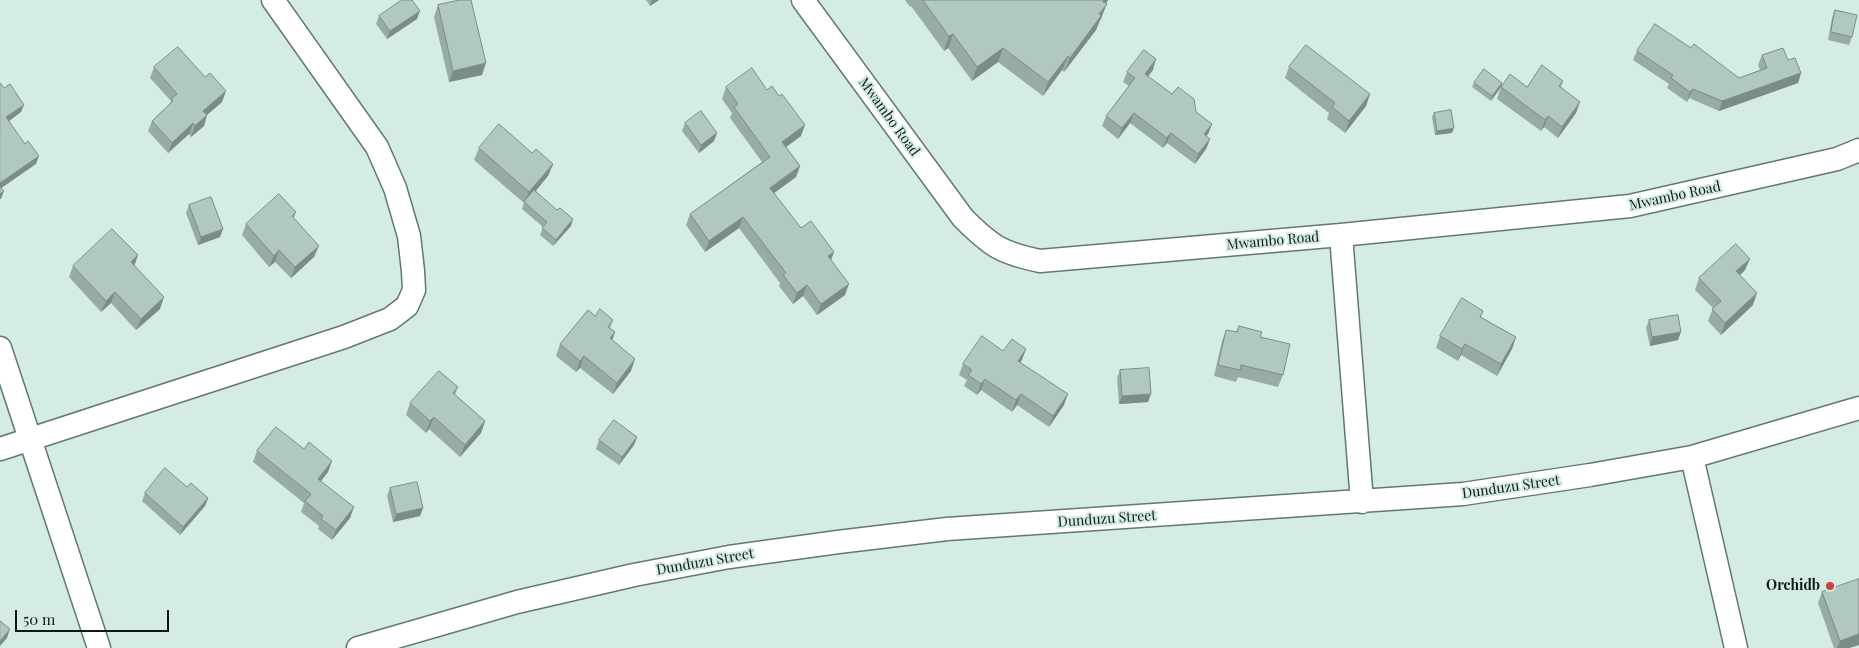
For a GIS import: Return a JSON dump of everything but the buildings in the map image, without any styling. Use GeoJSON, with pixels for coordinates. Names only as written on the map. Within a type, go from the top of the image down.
{"type":"FeatureCollection","features":[{"type":"Feature","properties":{"kind":"street"},"geometry":{"type":"LineString","coordinates":[[0,449],[344,337],[390,319],[407,306],[414,290],[409,236],[395,188],[377,147],[272,0]]}},
{"type":"Feature","properties":{"kind":"street","name":"Mwambo Road"},"geometry":{"type":"LineString","coordinates":[[803,0],[963,218],[996,248],[1017,256],[1040,261],[1341,235],[1630,206],[1837,160],[1859,150]]}},
{"type":"Feature","properties":{"kind":"street"},"geometry":{"type":"LineString","coordinates":[[1341,235],[1362,502]]}},
{"type":"Feature","properties":{"kind":"street"},"geometry":{"type":"LineString","coordinates":[[0,348],[99,648]]}},
{"type":"Feature","properties":{"kind":"street","name":"Dunduzu Street"},"geometry":{"type":"LineString","coordinates":[[358,648],[517,602],[634,575],[729,557],[947,530],[1462,494],[1590,475],[1692,457],[1859,408]]}},
{"type":"Feature","properties":{"kind":"street"},"geometry":{"type":"LineString","coordinates":[[1692,457],[1736,648]]}},
{"type":"Feature","properties":{"kind":"place","name":"Orchidb"},"geometry":{"type":"Point","coordinates":[1830,586]}}]}
